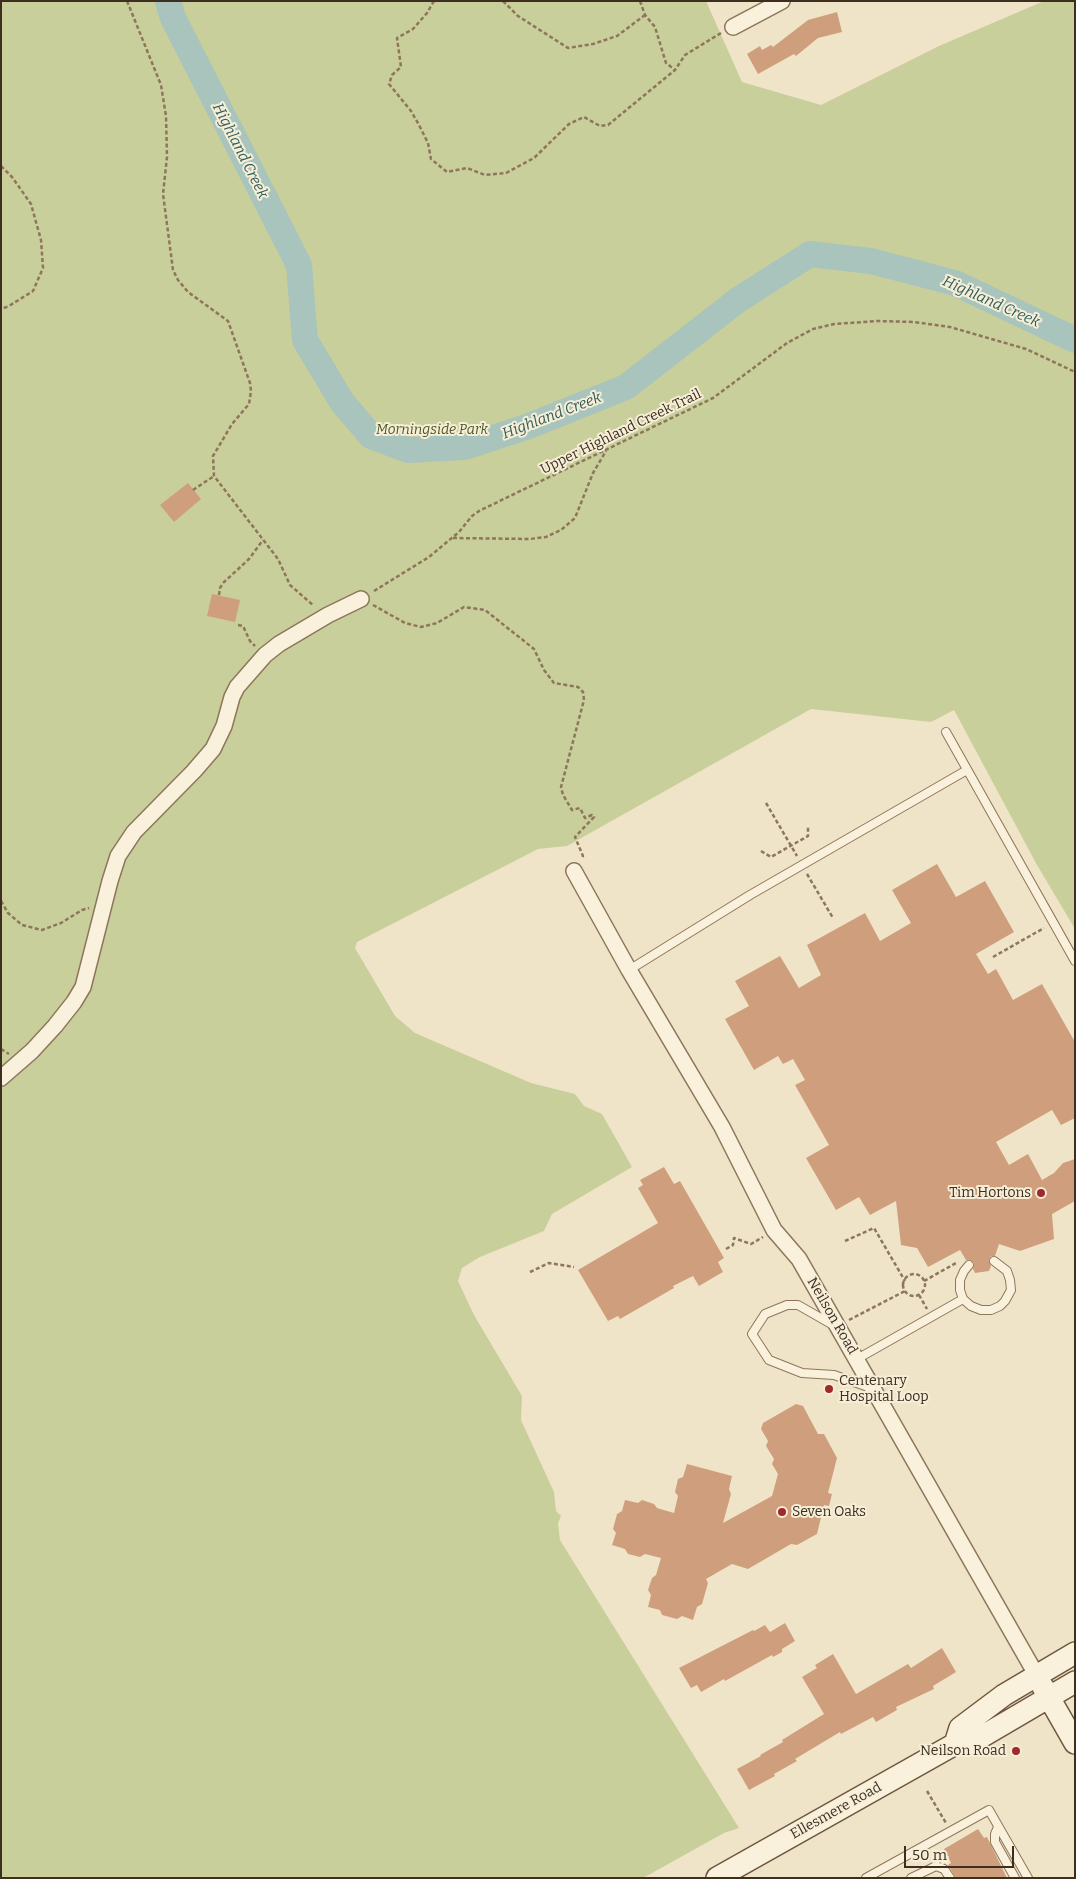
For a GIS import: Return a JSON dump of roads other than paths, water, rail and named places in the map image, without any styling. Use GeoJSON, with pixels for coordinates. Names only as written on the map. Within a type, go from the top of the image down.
{"type":"FeatureCollection","features":[{"type":"Feature","properties":{"kind":"main road"},"geometry":{"type":"LineString","coordinates":[[955,1744],[960,1728],[1004,1695],[1075,1653]]}},
{"type":"Feature","properties":{"kind":"main road","name":"Neilson Road"},"geometry":{"type":"LineString","coordinates":[[1037,1676],[1075,1743]]}},
{"type":"Feature","properties":{"kind":"main road","name":"Ellesmere Road"},"geometry":{"type":"LineString","coordinates":[[717,1878],[955,1744],[971,1743],[1075,1682]]}},
{"type":"Feature","properties":{"kind":"street"},"geometry":{"type":"LineString","coordinates":[[733,27],[782,1]]}},
{"type":"Feature","properties":{"kind":"street"},"geometry":{"type":"LineString","coordinates":[[1,1078],[32,1051],[56,1026],[74,1002],[83,987],[118,856],[134,832],[194,771],[212,749],[224,726],[232,697],[237,687],[265,655],[279,644],[328,615],[361,599]]}},
{"type":"Feature","properties":{"kind":"street","name":"Neilson Road"},"geometry":{"type":"LineString","coordinates":[[574,871],[629,970],[722,1127],[774,1230],[799,1259],[1037,1676]]}},
{"type":"Feature","properties":{"kind":"lane"},"geometry":{"type":"LineString","coordinates":[[946,732],[1075,961]]}},
{"type":"Feature","properties":{"kind":"lane"},"geometry":{"type":"LineString","coordinates":[[629,970],[750,895],[967,770]]}},
{"type":"Feature","properties":{"kind":"lane"},"geometry":{"type":"LineString","coordinates":[[968,1266],[960,1280],[960,1290],[963,1298],[971,1306],[981,1310],[991,1310],[1000,1306],[1005,1301],[1011,1290],[1006,1270],[994,1260]]}},
{"type":"Feature","properties":{"kind":"lane"},"geometry":{"type":"LineString","coordinates":[[857,1359],[963,1298]]}},
{"type":"Feature","properties":{"kind":"lane"},"geometry":{"type":"LineString","coordinates":[[838,1327],[798,1305],[787,1305],[765,1314],[752,1334],[769,1360],[802,1373],[834,1375],[874,1389]]}},
{"type":"Feature","properties":{"kind":"lane"},"geometry":{"type":"LineString","coordinates":[[866,1878],[989,1810],[1028,1878]]}},
{"type":"Feature","properties":{"kind":"lane"},"geometry":{"type":"LineString","coordinates":[[998,1827],[995,1834],[995,1842],[1015,1878]]}},
{"type":"Feature","properties":{"kind":"lane"},"geometry":{"type":"LineString","coordinates":[[911,1878],[936,1866],[944,1869],[950,1878]]}},
{"type":"Feature","properties":{"kind":"waterway","name":"Highland Creek"},"geometry":{"type":"LineString","coordinates":[[168,1],[173,18],[299,265],[305,340],[342,402],[371,436],[408,450],[465,447],[529,426],[626,387],[738,300],[810,254],[871,261],[955,283],[1075,340]]}},
{"type":"Feature","properties":{"kind":"place","name":"Tim Hortons"},"geometry":{"type":"Point","coordinates":[1041,1193]}},
{"type":"Feature","properties":{"kind":"place","name":"Centenary Hospital Loop"},"geometry":{"type":"Point","coordinates":[829,1389]}},
{"type":"Feature","properties":{"kind":"place","name":"Seven Oaks"},"geometry":{"type":"Point","coordinates":[782,1512]}},
{"type":"Feature","properties":{"kind":"place","name":"Neilson Road"},"geometry":{"type":"Point","coordinates":[1016,1751]}},
{"type":"Feature","properties":{"kind":"park label","name":"Morningside Park"},"geometry":{"type":"Point","coordinates":[432,430]}}]}
